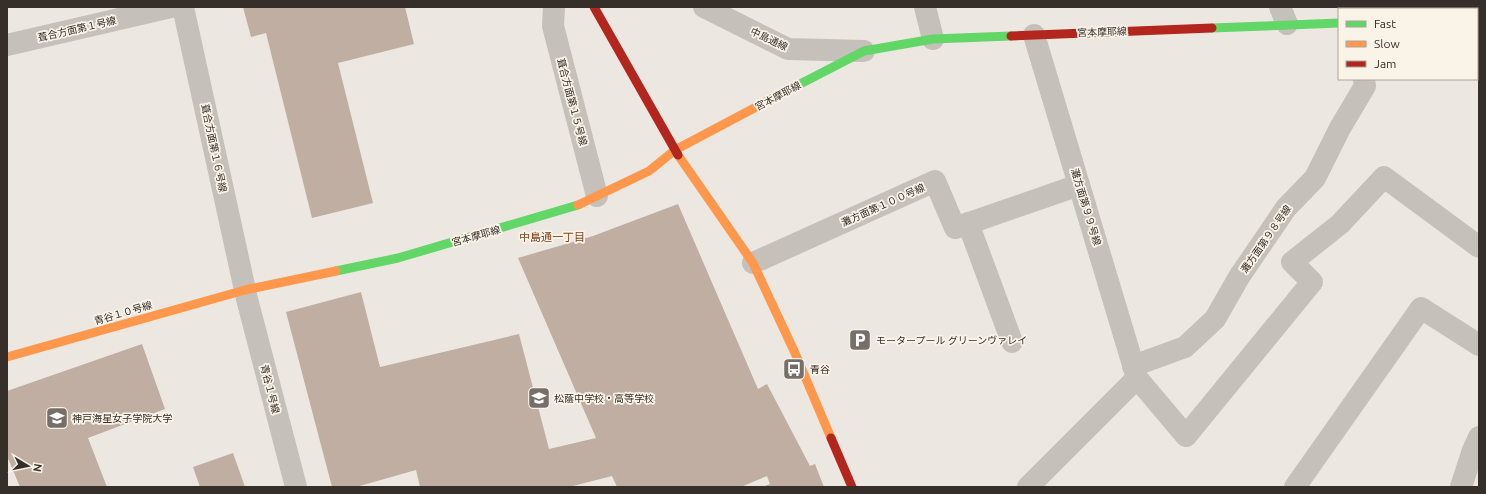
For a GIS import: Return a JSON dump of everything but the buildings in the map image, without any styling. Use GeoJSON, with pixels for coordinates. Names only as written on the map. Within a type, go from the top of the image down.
{"type":"FeatureCollection","features":[{"type":"Feature","properties":{"kind":"street","name":"葺合方面第１号線"},"geometry":{"type":"LineString","coordinates":[[7,45],[171,7]]}},
{"type":"Feature","properties":{"kind":"street","name":"葺合方面第１６号線"},"geometry":{"type":"LineString","coordinates":[[183,7],[245,290]]}},
{"type":"Feature","properties":{"kind":"street","name":"葺合方面第１５号線"},"geometry":{"type":"LineString","coordinates":[[554,7],[553,26],[597,196]]}},
{"type":"Feature","properties":{"kind":"street"},"geometry":{"type":"LineString","coordinates":[[594,7],[675,150],[753,263],[795,353],[852,487]]}},
{"type":"Feature","properties":{"kind":"street","name":"中島通線"},"geometry":{"type":"LineString","coordinates":[[704,7],[788,49],[864,51]]}},
{"type":"Feature","properties":{"kind":"street"},"geometry":{"type":"LineString","coordinates":[[925,7],[933,39]]}},
{"type":"Feature","properties":{"kind":"street","name":"宮本摩耶線"},"geometry":{"type":"LineString","coordinates":[[245,290],[398,258],[573,207],[649,171],[675,150],[864,51],[933,39],[1034,35],[1284,16],[1338,23]]}},
{"type":"Feature","properties":{"kind":"street","name":"灘方面第９９号線"},"geometry":{"type":"LineString","coordinates":[[1034,35],[1135,372]]}},
{"type":"Feature","properties":{"kind":"street","name":"灘方面第９８号線"},"geometry":{"type":"LineString","coordinates":[[1028,487],[1135,372],[1185,347],[1215,319],[1239,277],[1286,208],[1315,178],[1340,128],[1366,86],[1364,80]]}},
{"type":"Feature","properties":{"kind":"street"},"geometry":{"type":"LineString","coordinates":[[1135,372],[1186,436],[1312,282],[1292,262],[1340,224],[1384,177],[1479,247]]}},
{"type":"Feature","properties":{"kind":"street","name":"灘方面第１００号線"},"geometry":{"type":"LineString","coordinates":[[753,263],[935,182],[954,228],[1079,185]]}},
{"type":"Feature","properties":{"kind":"street"},"geometry":{"type":"LineString","coordinates":[[968,223],[1012,342]]}},
{"type":"Feature","properties":{"kind":"street","name":"青谷１０号線"},"geometry":{"type":"LineString","coordinates":[[7,357],[245,290]]}},
{"type":"Feature","properties":{"kind":"street","name":"青谷１号線"},"geometry":{"type":"LineString","coordinates":[[245,290],[296,487]]}},
{"type":"Feature","properties":{"kind":"street"},"geometry":{"type":"LineString","coordinates":[[1295,487],[1421,308],[1479,345]]}},
{"type":"Feature","properties":{"kind":"street"},"geometry":{"type":"LineString","coordinates":[[1461,487],[1473,450],[1479,437]]}},
{"type":"Feature","properties":{"kind":"traffic: fast"},"geometry":{"type":"LineString","coordinates":[[1212,28],[1338,23]]}},
{"type":"Feature","properties":{"kind":"traffic: fast"},"geometry":{"type":"LineString","coordinates":[[775,97],[864,51],[933,39],[1011,36]]}},
{"type":"Feature","properties":{"kind":"traffic: fast"},"geometry":{"type":"LineString","coordinates":[[336,271],[398,258],[578,205]]}},
{"type":"Feature","properties":{"kind":"traffic: slow"},"geometry":{"type":"LineString","coordinates":[[578,205],[649,171],[675,150],[775,97]]}},
{"type":"Feature","properties":{"kind":"traffic: slow"},"geometry":{"type":"LineString","coordinates":[[678,155],[753,263],[795,353],[831,438]]}},
{"type":"Feature","properties":{"kind":"traffic: slow"},"geometry":{"type":"LineString","coordinates":[[7,357],[245,290],[336,271]]}},
{"type":"Feature","properties":{"kind":"traffic: jam"},"geometry":{"type":"LineString","coordinates":[[594,7],[678,155]]}},
{"type":"Feature","properties":{"kind":"traffic: jam"},"geometry":{"type":"LineString","coordinates":[[1011,36],[1212,28]]}},
{"type":"Feature","properties":{"kind":"traffic: jam"},"geometry":{"type":"LineString","coordinates":[[831,438],[852,487]]}},
{"type":"Feature","properties":{"kind":"place","name":"モータープール グリーンヴァレイ"},"geometry":{"type":"Point","coordinates":[860,340]}},
{"type":"Feature","properties":{"kind":"place","name":"青谷"},"geometry":{"type":"Point","coordinates":[794,369]}},
{"type":"Feature","properties":{"kind":"place","name":"松蔭中学校・高等学校"},"geometry":{"type":"Point","coordinates":[539,398]}},
{"type":"Feature","properties":{"kind":"place","name":"神戸海星女子学院大学"},"geometry":{"type":"Point","coordinates":[57,418]}},
{"type":"Feature","properties":{"kind":"district","name":"中島通一丁目"},"geometry":{"type":"Point","coordinates":[552,237]}}]}
